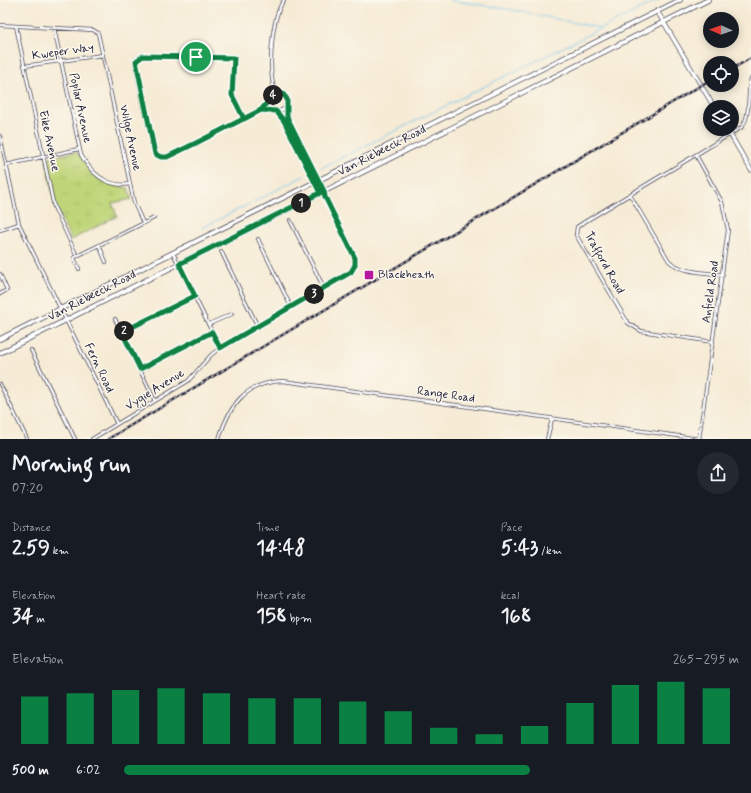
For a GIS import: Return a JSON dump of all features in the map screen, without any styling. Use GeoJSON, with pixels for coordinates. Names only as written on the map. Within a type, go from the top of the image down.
{"type":"FeatureCollection","features":[{"type":"Feature","properties":{"kind":"main road","name":"Van Riebeeck Road"},"geometry":{"type":"LineString","coordinates":[[0,339],[680,0]]}},
{"type":"Feature","properties":{"kind":"main road","name":"Van Riebeeck Road"},"geometry":{"type":"LineString","coordinates":[[0,353],[708,0]]}},
{"type":"Feature","properties":{"kind":"street"},"geometry":{"type":"LineString","coordinates":[[276,93],[271,79],[273,37],[275,18],[284,0]]}},
{"type":"Feature","properties":{"kind":"street"},"geometry":{"type":"LineString","coordinates":[[657,11],[710,100]]}},
{"type":"Feature","properties":{"kind":"street"},"geometry":{"type":"LineString","coordinates":[[0,25],[54,28]]}},
{"type":"Feature","properties":{"kind":"street","name":"Eike Avenue"},"geometry":{"type":"LineString","coordinates":[[16,26],[56,212],[77,256],[74,258],[79,269]]}},
{"type":"Feature","properties":{"kind":"street","name":"Wilge Avenue"},"geometry":{"type":"LineString","coordinates":[[54,28],[95,30],[98,33],[134,203],[143,223]]}},
{"type":"Feature","properties":{"kind":"street","name":"Poplar Avenue"},"geometry":{"type":"LineString","coordinates":[[54,28],[79,149],[87,165],[99,178],[119,185],[130,184]]}},
{"type":"Feature","properties":{"kind":"street","name":"Kweper Way"},"geometry":{"type":"LineString","coordinates":[[24,66],[103,55]]}},
{"type":"Feature","properties":{"kind":"street"},"geometry":{"type":"LineString","coordinates":[[244,119],[232,95],[234,58],[143,56],[136,59],[135,63],[152,148],[155,154],[158,156],[167,157],[244,119],[261,110],[269,101],[271,96],[276,93],[281,93],[286,97],[286,107],[289,121],[319,180],[323,193]]}},
{"type":"Feature","properties":{"kind":"street","name":"Trafford Road"},"geometry":{"type":"LineString","coordinates":[[739,129],[746,121],[751,78]]}},
{"type":"Feature","properties":{"kind":"street"},"geometry":{"type":"LineString","coordinates":[[269,101],[270,106],[284,121],[315,182],[323,193]]}},
{"type":"Feature","properties":{"kind":"street"},"geometry":{"type":"LineString","coordinates":[[261,110],[282,110],[286,107]]}},
{"type":"Feature","properties":{"kind":"street","name":"Fern Road"},"geometry":{"type":"LineString","coordinates":[[0,136],[19,224],[117,424]]}},
{"type":"Feature","properties":{"kind":"street","name":"Trafford Road"},"geometry":{"type":"LineString","coordinates":[[713,342],[641,331],[631,326],[621,313],[576,235],[577,227],[728,136]]}},
{"type":"Feature","properties":{"kind":"street"},"geometry":{"type":"LineString","coordinates":[[731,136],[751,170]]}},
{"type":"Feature","properties":{"kind":"street"},"geometry":{"type":"LineString","coordinates":[[6,166],[79,149]]}},
{"type":"Feature","properties":{"kind":"street","name":"Anfield Road"},"geometry":{"type":"LineString","coordinates":[[696,155],[722,202],[727,219],[728,237],[700,439]]}},
{"type":"Feature","properties":{"kind":"street","name":"Vygie Avenue"},"geometry":{"type":"LineString","coordinates":[[92,439],[188,381],[211,355],[220,348],[352,271],[356,263],[354,256],[323,193]]}},
{"type":"Feature","properties":{"kind":"street"},"geometry":{"type":"LineString","coordinates":[[630,195],[673,265],[680,268],[723,275]]}},
{"type":"Feature","properties":{"kind":"street"},"geometry":{"type":"LineString","coordinates":[[77,256],[154,218]]}},
{"type":"Feature","properties":{"kind":"street"},"geometry":{"type":"LineString","coordinates":[[290,220],[324,288]]}},
{"type":"Feature","properties":{"kind":"street"},"geometry":{"type":"LineString","coordinates":[[0,230],[19,224]]}},
{"type":"Feature","properties":{"kind":"street"},"geometry":{"type":"LineString","coordinates":[[258,239],[291,307]]}},
{"type":"Feature","properties":{"kind":"street"},"geometry":{"type":"LineString","coordinates":[[98,245],[106,262]]}},
{"type":"Feature","properties":{"kind":"street"},"geometry":{"type":"LineString","coordinates":[[221,251],[258,327]]}},
{"type":"Feature","properties":{"kind":"street"},"geometry":{"type":"LineString","coordinates":[[173,253],[220,348]]}},
{"type":"Feature","properties":{"kind":"street"},"geometry":{"type":"LineString","coordinates":[[0,274],[7,290],[0,294]]}},
{"type":"Feature","properties":{"kind":"street"},"geometry":{"type":"LineString","coordinates":[[122,332],[195,296]]}},
{"type":"Feature","properties":{"kind":"street"},"geometry":{"type":"LineString","coordinates":[[209,324],[232,314]]}},
{"type":"Feature","properties":{"kind":"street"},"geometry":{"type":"LineString","coordinates":[[115,319],[156,401]]}},
{"type":"Feature","properties":{"kind":"street"},"geometry":{"type":"LineString","coordinates":[[140,369],[212,332]]}},
{"type":"Feature","properties":{"kind":"street"},"geometry":{"type":"LineString","coordinates":[[31,350],[75,439]]}},
{"type":"Feature","properties":{"kind":"street","name":"Range Road"},"geometry":{"type":"LineString","coordinates":[[219,439],[227,414],[237,400],[254,388],[278,382],[700,439]]}},
{"type":"Feature","properties":{"kind":"street"},"geometry":{"type":"LineString","coordinates":[[0,384],[27,439]]}},
{"type":"Feature","properties":{"kind":"street"},"geometry":{"type":"LineString","coordinates":[[547,439],[552,418]]}},
{"type":"Feature","properties":{"kind":"green space"},"geometry":{"type":"Polygon","coordinates":[[[74,152],[80,155],[94,176],[108,183],[128,188],[132,199],[112,203],[117,216],[71,240],[56,208],[46,161],[47,158],[74,152]]]}},
{"type":"Feature","properties":{"kind":"waterway"},"geometry":{"type":"LineString","coordinates":[[450,0],[513,10],[599,28]]}},
{"type":"Feature","properties":{"kind":"waterway"},"geometry":{"type":"LineString","coordinates":[[321,168],[658,0]]}},
{"type":"Feature","properties":{"kind":"waterway"},"geometry":{"type":"LineString","coordinates":[[202,228],[304,176]]}},
{"type":"Feature","properties":{"kind":"railway"},"geometry":{"type":"LineString","coordinates":[[739,65],[751,58]]}},
{"type":"Feature","properties":{"kind":"railway"},"geometry":{"type":"LineString","coordinates":[[108,439],[703,84]]}},
{"type":"Feature","properties":{"kind":"place","name":"Blackheath"},"geometry":{"type":"Point","coordinates":[369,275]}},
{"type":"Feature","properties":{"kind":"route"},"geometry":{"type":"LineString","coordinates":[[196,57],[143,56],[136,59],[135,63],[152,148],[155,154],[161,157],[167,157],[196,143],[261,110],[274,94],[283,94],[287,99],[287,117],[324,191],[324,195],[355,258],[356,263],[351,272],[220,348],[212,332],[140,369],[122,332],[195,296],[179,264],[320,193],[284,121],[276,111],[261,110],[244,119],[234,99],[232,95],[234,58],[196,57]]}}]}
